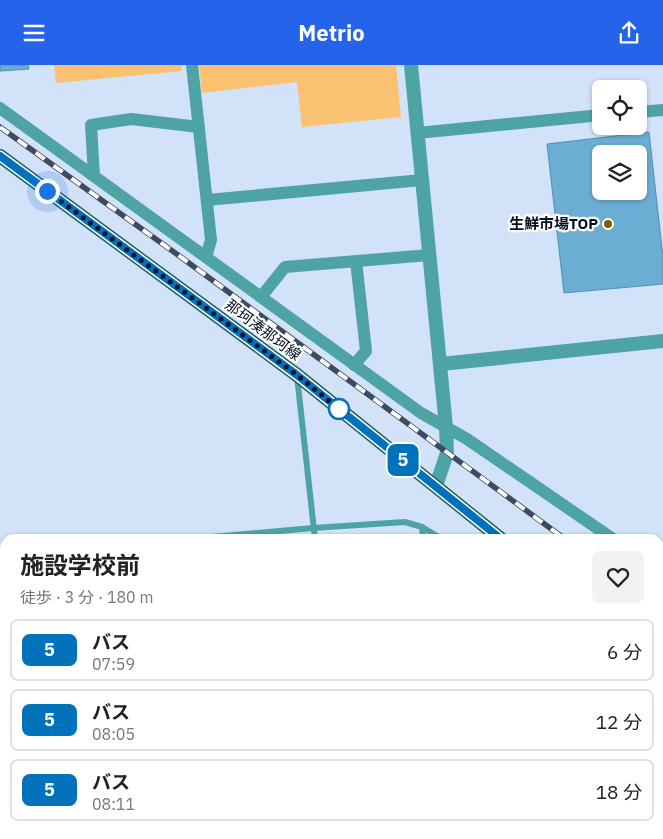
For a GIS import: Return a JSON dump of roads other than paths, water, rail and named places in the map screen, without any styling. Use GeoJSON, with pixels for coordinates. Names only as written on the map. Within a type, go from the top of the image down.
{"type":"FeatureCollection","features":[{"type":"Feature","properties":{"kind":"main road","name":"那珂湊那珂線"},"geometry":{"type":"LineString","coordinates":[[0,156],[297,375],[495,534]]}},
{"type":"Feature","properties":{"kind":"street"},"geometry":{"type":"LineString","coordinates":[[192,65],[211,240],[206,257]]}},
{"type":"Feature","properties":{"kind":"street"},"geometry":{"type":"LineString","coordinates":[[411,65],[446,427],[447,453],[436,487]]}},
{"type":"Feature","properties":{"kind":"street"},"geometry":{"type":"LineString","coordinates":[[0,108],[421,413],[467,439],[606,534]]}},
{"type":"Feature","properties":{"kind":"street"},"geometry":{"type":"LineString","coordinates":[[647,111],[663,109]]}},
{"type":"Feature","properties":{"kind":"street"},"geometry":{"type":"LineString","coordinates":[[417,133],[592,116]]}},
{"type":"Feature","properties":{"kind":"street"},"geometry":{"type":"LineString","coordinates":[[94,176],[91,125],[131,119],[199,127]]}},
{"type":"Feature","properties":{"kind":"street"},"geometry":{"type":"LineString","coordinates":[[207,200],[422,180]]}},
{"type":"Feature","properties":{"kind":"street"},"geometry":{"type":"LineString","coordinates":[[261,297],[285,267],[430,255]]}},
{"type":"Feature","properties":{"kind":"street"},"geometry":{"type":"LineString","coordinates":[[354,365],[366,351],[356,261]]}},
{"type":"Feature","properties":{"kind":"street"},"geometry":{"type":"LineString","coordinates":[[440,364],[663,341]]}},
{"type":"Feature","properties":{"kind":"lane"},"geometry":{"type":"LineString","coordinates":[[297,375],[314,534]]}},
{"type":"Feature","properties":{"kind":"lane"},"geometry":{"type":"LineString","coordinates":[[245,534],[405,522],[422,527],[434,534]]}},
{"type":"Feature","properties":{"kind":"lane"},"geometry":{"type":"LineString","coordinates":[[422,527],[423,534]]}},
{"type":"Feature","properties":{"kind":"railway"},"geometry":{"type":"LineString","coordinates":[[0,127],[558,534]]}},
{"type":"Feature","properties":{"kind":"place","name":"生鮮市場TOP"},"geometry":{"type":"Point","coordinates":[608,224]}}]}
